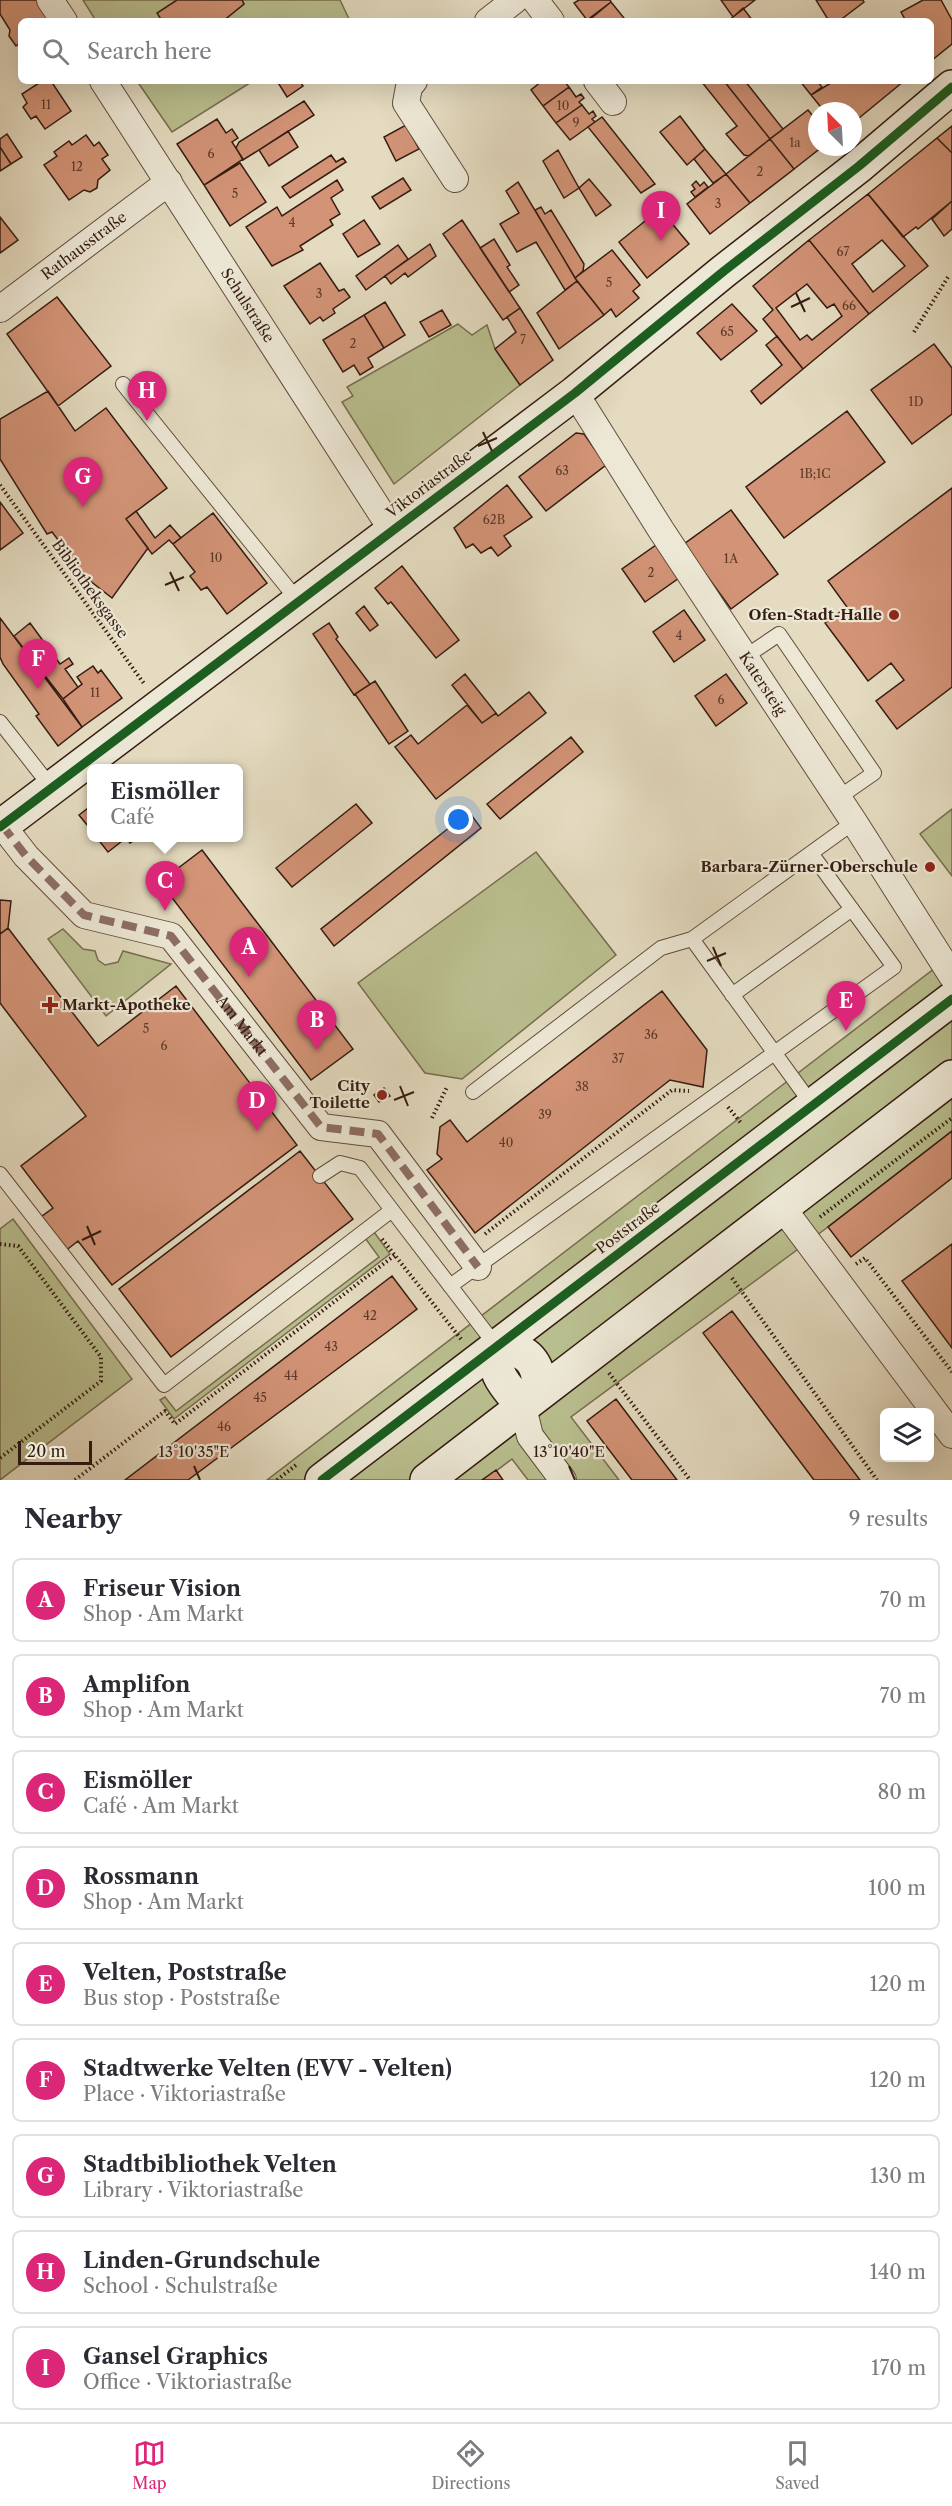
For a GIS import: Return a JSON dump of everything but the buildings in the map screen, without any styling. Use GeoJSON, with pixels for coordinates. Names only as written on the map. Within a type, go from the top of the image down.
{"type":"FeatureCollection","features":[{"type":"Feature","properties":{"kind":"street"},"geometry":{"type":"LineString","coordinates":[[50,0],[62,18]]}},
{"type":"Feature","properties":{"kind":"street"},"geometry":{"type":"LineString","coordinates":[[492,18],[515,0]]}},
{"type":"Feature","properties":{"kind":"street"},"geometry":{"type":"LineString","coordinates":[[535,0],[549,18]]}},
{"type":"Feature","properties":{"kind":"street","name":"Schulstraße"},"geometry":{"type":"LineString","coordinates":[[105,84],[392,530]]}},
{"type":"Feature","properties":{"kind":"street"},"geometry":{"type":"LineString","coordinates":[[412,84],[406,103],[455,179]]}},
{"type":"Feature","properties":{"kind":"street"},"geometry":{"type":"LineString","coordinates":[[599,84],[613,102]]}},
{"type":"Feature","properties":{"kind":"street","name":"Viktoriastraße"},"geometry":{"type":"LineString","coordinates":[[1,826],[575,393],[724,271],[859,165],[952,87]]}},
{"type":"Feature","properties":{"kind":"street","name":"Rathausstraße"},"geometry":{"type":"LineString","coordinates":[[0,309],[170,182]]}},
{"type":"Feature","properties":{"kind":"street","name":"Katersteig"},"geometry":{"type":"LineString","coordinates":[[575,393],[952,976]]}},
{"type":"Feature","properties":{"kind":"street","name":"Am Markt"},"geometry":{"type":"LineString","coordinates":[[1,826],[26,856],[84,915],[171,936],[321,1127],[378,1134],[478,1267]]}},
{"type":"Feature","properties":{"kind":"street","name":"Poststraße"},"geometry":{"type":"LineString","coordinates":[[322,1480],[952,999]]}},
{"type":"Feature","properties":{"kind":"street"},"geometry":{"type":"LineString","coordinates":[[427,1480],[952,1077]]}},
{"type":"Feature","properties":{"kind":"street"},"geometry":{"type":"LineString","coordinates":[[782,1207],[952,1435]]}},
{"type":"Feature","properties":{"kind":"street"},"geometry":{"type":"LineString","coordinates":[[497,1347],[512,1347],[526,1354],[536,1368],[540,1379],[530,1400],[530,1436],[563,1480]]}},
{"type":"Feature","properties":{"kind":"lane"},"geometry":{"type":"LineString","coordinates":[[123,384],[299,602]]}},
{"type":"Feature","properties":{"kind":"lane"},"geometry":{"type":"LineString","coordinates":[[745,657],[779,634],[874,773],[838,798]]}},
{"type":"Feature","properties":{"kind":"lane"},"geometry":{"type":"LineString","coordinates":[[0,722],[51,787]]}},
{"type":"Feature","properties":{"kind":"lane"},"geometry":{"type":"LineString","coordinates":[[473,1092],[661,948],[692,939],[854,822]]}},
{"type":"Feature","properties":{"kind":"lane"},"geometry":{"type":"LineString","coordinates":[[450,1286],[894,967],[811,853]]}},
{"type":"Feature","properties":{"kind":"lane"},"geometry":{"type":"LineString","coordinates":[[732,995],[852,909]]}},
{"type":"Feature","properties":{"kind":"lane"},"geometry":{"type":"LineString","coordinates":[[692,939],[813,1106]]}},
{"type":"Feature","properties":{"kind":"lane"},"geometry":{"type":"LineString","coordinates":[[320,1176],[340,1163],[360,1167],[497,1347]]}},
{"type":"Feature","properties":{"kind":"lane"},"geometry":{"type":"LineString","coordinates":[[0,1174],[164,1385],[392,1210]]}},
{"type":"Feature","properties":{"kind":"path"},"geometry":{"type":"LineString","coordinates":[[914,332],[948,277]]}},
{"type":"Feature","properties":{"kind":"path"},"geometry":{"type":"LineString","coordinates":[[432,1118],[447,1087]]}},
{"type":"Feature","properties":{"kind":"path"},"geometry":{"type":"LineString","coordinates":[[372,1226],[461,1340]]}},
{"type":"Feature","properties":{"kind":"path"},"geometry":{"type":"LineString","coordinates":[[0,1244],[18,1246],[101,1357],[101,1381],[0,1458]]}},
{"type":"Feature","properties":{"kind":"path"},"geometry":{"type":"LineString","coordinates":[[75,1480],[165,1411],[175,1424],[395,1255]]}},
{"type":"Feature","properties":{"kind":"path"},"geometry":{"type":"LineString","coordinates":[[717,1257],[877,1480]]}},
{"type":"Feature","properties":{"kind":"path"},"geometry":{"type":"LineString","coordinates":[[836,1278],[865,1258],[952,1372]]}},
{"type":"Feature","properties":{"kind":"path"},"geometry":{"type":"LineString","coordinates":[[594,1353],[690,1480]]}},
{"type":"Feature","properties":{"kind":"green space"},"geometry":{"type":"Polygon","coordinates":[[[83,0],[177,0],[158,13],[160,18],[94,18],[83,0]]]}},
{"type":"Feature","properties":{"kind":"green space"},"geometry":{"type":"Polygon","coordinates":[[[242,0],[340,0],[349,18],[227,18],[244,4],[242,0]]]}},
{"type":"Feature","properties":{"kind":"green space"},"geometry":{"type":"Polygon","coordinates":[[[139,84],[248,84],[172,132],[139,84]]]}},
{"type":"Feature","properties":{"kind":"green space"},"geometry":{"type":"Polygon","coordinates":[[[458,324],[472,335],[487,325],[495,349],[520,385],[394,484],[342,402],[353,396],[347,387],[458,324]]]}},
{"type":"Feature","properties":{"kind":"green space"},"geometry":{"type":"Polygon","coordinates":[[[952,809],[952,876],[920,834],[952,809]]]}},
{"type":"Feature","properties":{"kind":"green space"},"geometry":{"type":"Polygon","coordinates":[[[536,852],[616,955],[462,1079],[425,1073],[358,983],[536,852]]]}},
{"type":"Feature","properties":{"kind":"green space"},"geometry":{"type":"Polygon","coordinates":[[[63,929],[83,949],[95,951],[98,960],[105,965],[118,962],[123,951],[171,964],[106,1016],[48,939],[63,929]]]}},
{"type":"Feature","properties":{"kind":"green space"},"geometry":{"type":"Polygon","coordinates":[[[952,955],[952,1131],[828,1227],[571,1417],[619,1480],[528,1480],[512,1459],[484,1480],[267,1480],[952,955]]]}},
{"type":"Feature","properties":{"kind":"green space"},"geometry":{"type":"Polygon","coordinates":[[[13,1219],[132,1379],[0,1480],[0,1229],[13,1219]]]}},
{"type":"Feature","properties":{"kind":"green space"},"geometry":{"type":"Polygon","coordinates":[[[374,1232],[390,1254],[174,1419],[160,1400],[165,1397],[176,1411],[379,1257],[365,1238],[374,1232]]]}},
{"type":"Feature","properties":{"kind":"marked path"},"geometry":{"type":"LineString","coordinates":[[2,825],[26,856],[84,915],[171,936],[321,1127],[378,1134],[478,1267]]}},
{"type":"Feature","properties":{"kind":"cycle path"},"geometry":{"type":"LineString","coordinates":[[0,827],[575,393],[724,271],[859,166],[952,87]]}},
{"type":"Feature","properties":{"kind":"cycle path"},"geometry":{"type":"LineString","coordinates":[[322,1480],[952,999]]}},
{"type":"Feature","properties":{"kind":"place","name":"Gansel Graphics"},"geometry":{"type":"Point","coordinates":[661,241]}},
{"type":"Feature","properties":{"kind":"place","name":"Linden-Grundschule"},"geometry":{"type":"Point","coordinates":[147,421]}},
{"type":"Feature","properties":{"kind":"place","name":"Stadtbibliothek Velten"},"geometry":{"type":"Point","coordinates":[83,507]}},
{"type":"Feature","properties":{"kind":"place","name":"Ofen-Stadt-Halle"},"geometry":{"type":"Point","coordinates":[894,615]}},
{"type":"Feature","properties":{"kind":"place","name":"Stadtwerke Velten (EVV - Velten)"},"geometry":{"type":"Point","coordinates":[38,689]}},
{"type":"Feature","properties":{"kind":"place","name":"Barbara-Zürner-Oberschule"},"geometry":{"type":"Point","coordinates":[930,867]}},
{"type":"Feature","properties":{"kind":"place","name":"Eismöller"},"geometry":{"type":"Point","coordinates":[165,911]}},
{"type":"Feature","properties":{"kind":"place","name":"Friseur Vision"},"geometry":{"type":"Point","coordinates":[249,977]}},
{"type":"Feature","properties":{"kind":"place","name":"Markt-Apotheke"},"geometry":{"type":"Point","coordinates":[50,1005]}},
{"type":"Feature","properties":{"kind":"place","name":"Velten, Poststraße"},"geometry":{"type":"Point","coordinates":[846,1031]}},
{"type":"Feature","properties":{"kind":"place","name":"Amplifon"},"geometry":{"type":"Point","coordinates":[317,1050]}},
{"type":"Feature","properties":{"kind":"place","name":"City Toilette"},"geometry":{"type":"Point","coordinates":[382,1095]}},
{"type":"Feature","properties":{"kind":"place","name":"Rossmann"},"geometry":{"type":"Point","coordinates":[257,1131]}}]}
